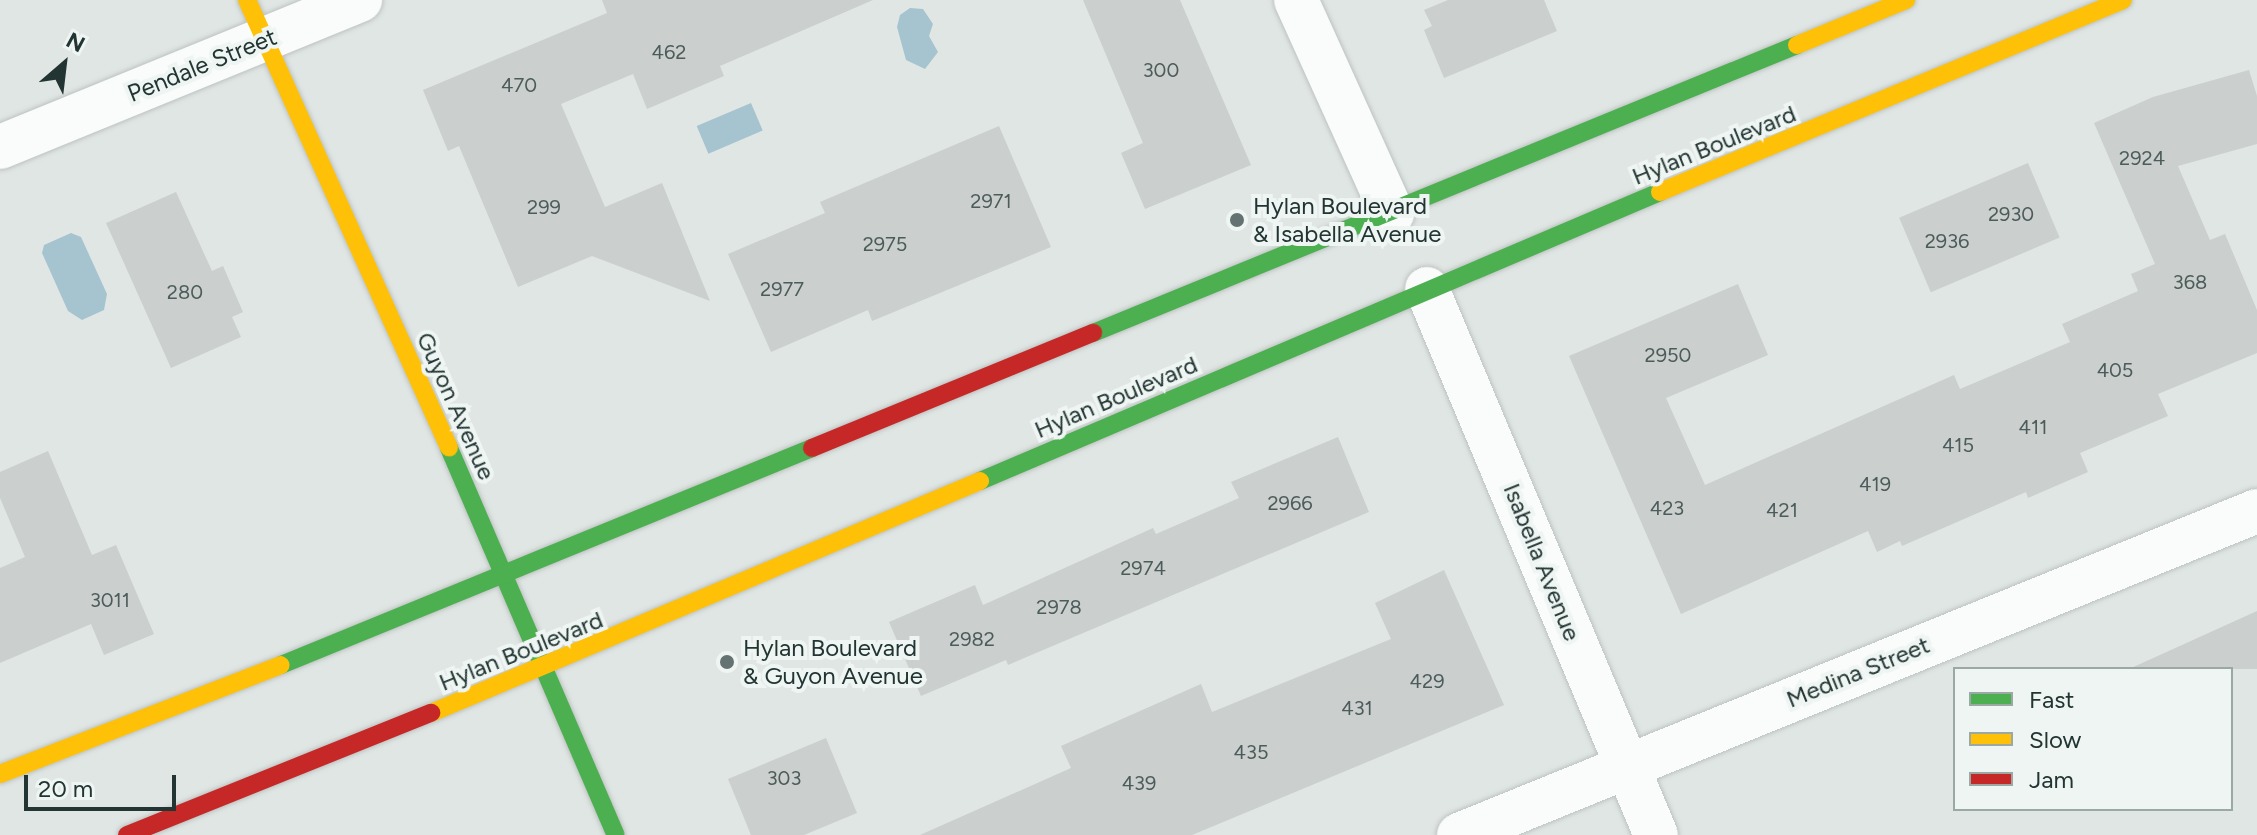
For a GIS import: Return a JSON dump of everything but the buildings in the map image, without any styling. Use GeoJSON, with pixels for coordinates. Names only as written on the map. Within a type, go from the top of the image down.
{"type":"FeatureCollection","features":[{"type":"Feature","properties":{"kind":"main road","name":"Guyon Avenue"},"geometry":{"type":"LineString","coordinates":[[247,0],[546,667],[616,835]]}},
{"type":"Feature","properties":{"kind":"main road"},"geometry":{"type":"LineString","coordinates":[[0,774],[504,572],[858,424],[1392,213],[1906,0]]}},
{"type":"Feature","properties":{"kind":"main road","name":"Hylan Boulevard"},"geometry":{"type":"LineString","coordinates":[[127,835],[546,667],[1427,289],[2123,0]]}},
{"type":"Feature","properties":{"kind":"street","name":"Pendale Street"},"geometry":{"type":"LineString","coordinates":[[0,147],[360,0]]}},
{"type":"Feature","properties":{"kind":"street"},"geometry":{"type":"LineString","coordinates":[[1296,0],[1392,213]]}},
{"type":"Feature","properties":{"kind":"street","name":"Isabella Avenue"},"geometry":{"type":"LineString","coordinates":[[1427,289],[1656,835]]}},
{"type":"Feature","properties":{"kind":"street","name":"Medina Street"},"geometry":{"type":"LineString","coordinates":[[1459,835],[2257,511]]}},
{"type":"Feature","properties":{"kind":"water"},"geometry":{"type":"Polygon","coordinates":[[[910,8],[923,9],[933,24],[929,36],[938,52],[925,69],[906,60],[897,27],[900,15],[910,8]]]}},
{"type":"Feature","properties":{"kind":"water"},"geometry":{"type":"Polygon","coordinates":[[[751,103],[763,131],[708,154],[697,126],[751,103]]]}},
{"type":"Feature","properties":{"kind":"water"},"geometry":{"type":"Polygon","coordinates":[[[71,233],[81,237],[107,294],[104,310],[82,320],[68,311],[42,253],[44,245],[71,233]]]}},
{"type":"Feature","properties":{"kind":"traffic: fast"},"geometry":{"type":"LineString","coordinates":[[1093,333],[1797,45]]}},
{"type":"Feature","properties":{"kind":"traffic: fast"},"geometry":{"type":"LineString","coordinates":[[980,481],[1660,192]]}},
{"type":"Feature","properties":{"kind":"traffic: fast"},"geometry":{"type":"LineString","coordinates":[[449,448],[616,835]]}},
{"type":"Feature","properties":{"kind":"traffic: fast"},"geometry":{"type":"LineString","coordinates":[[281,665],[812,448]]}},
{"type":"Feature","properties":{"kind":"traffic: slow"},"geometry":{"type":"LineString","coordinates":[[247,0],[449,448]]}},
{"type":"Feature","properties":{"kind":"traffic: slow"},"geometry":{"type":"LineString","coordinates":[[1797,45],[1906,0]]}},
{"type":"Feature","properties":{"kind":"traffic: slow"},"geometry":{"type":"LineString","coordinates":[[1660,192],[2123,0]]}},
{"type":"Feature","properties":{"kind":"traffic: slow"},"geometry":{"type":"LineString","coordinates":[[431,713],[980,481]]}},
{"type":"Feature","properties":{"kind":"traffic: slow"},"geometry":{"type":"LineString","coordinates":[[0,774],[281,665]]}},
{"type":"Feature","properties":{"kind":"traffic: jam"},"geometry":{"type":"LineString","coordinates":[[812,448],[1093,333]]}},
{"type":"Feature","properties":{"kind":"traffic: jam"},"geometry":{"type":"LineString","coordinates":[[127,835],[431,713]]}},
{"type":"Feature","properties":{"kind":"place","name":"Hylan Boulevard & Isabella Avenue"},"geometry":{"type":"Point","coordinates":[1237,220]}},
{"type":"Feature","properties":{"kind":"place","name":"Hylan Boulevard & Guyon Avenue"},"geometry":{"type":"Point","coordinates":[727,662]}}]}
